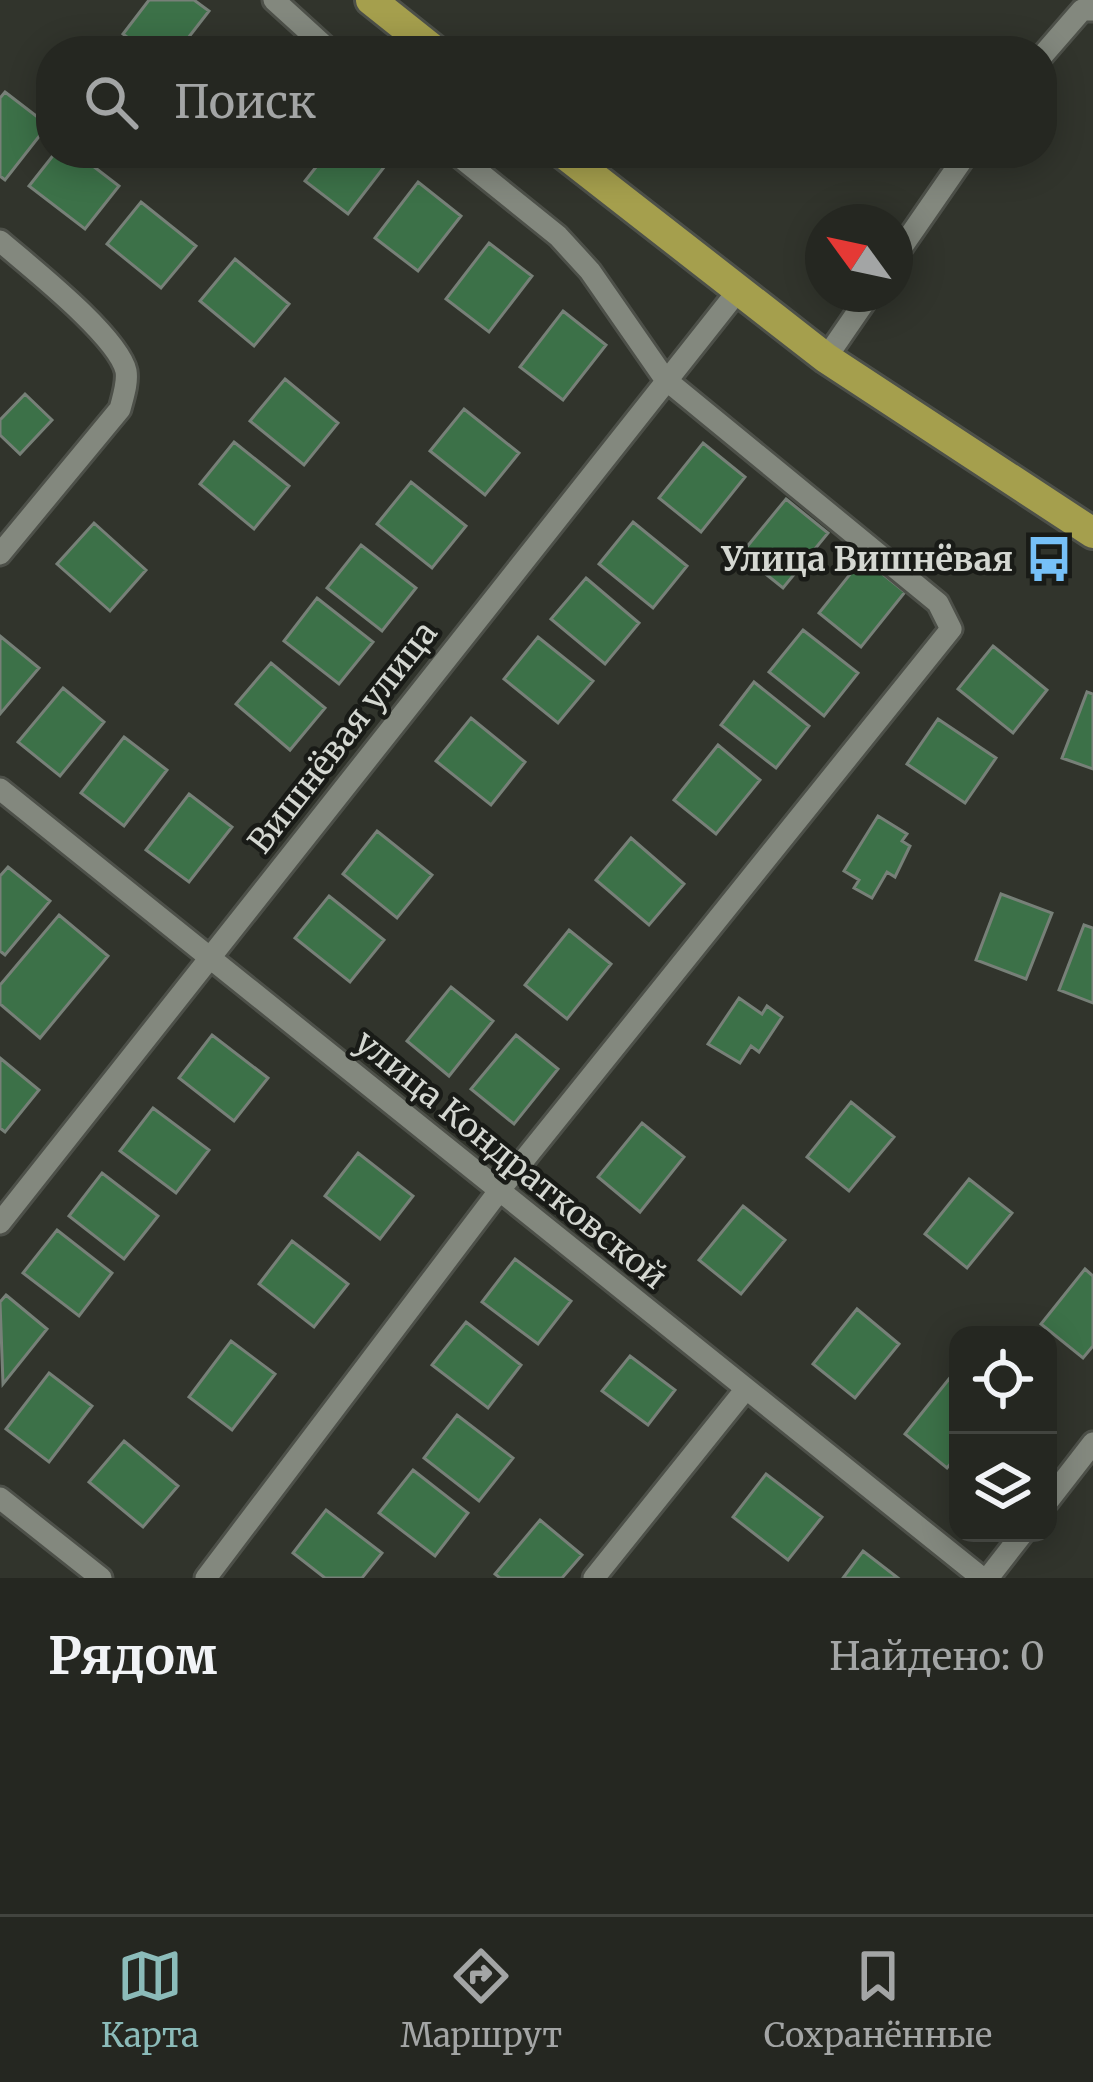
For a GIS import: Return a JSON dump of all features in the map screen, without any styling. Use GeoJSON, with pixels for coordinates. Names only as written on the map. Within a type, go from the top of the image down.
{"type":"FeatureCollection","features":[{"type":"Feature","properties":{"kind":"main road"},"geometry":{"type":"LineString","coordinates":[[371,0],[416,36]]}},
{"type":"Feature","properties":{"kind":"main road"},"geometry":{"type":"LineString","coordinates":[[582,168],[826,358],[1093,533]]}},
{"type":"Feature","properties":{"kind":"street"},"geometry":{"type":"LineString","coordinates":[[274,0],[313,36]]}},
{"type":"Feature","properties":{"kind":"street"},"geometry":{"type":"LineString","coordinates":[[1057,39],[1082,10],[1093,10]]}},
{"type":"Feature","properties":{"kind":"street"},"geometry":{"type":"LineString","coordinates":[[206,1578],[500,1191],[951,629],[938,603],[665,379],[590,271],[558,236],[473,168]]}},
{"type":"Feature","properties":{"kind":"street"},"geometry":{"type":"LineString","coordinates":[[913,231],[957,168]]}},
{"type":"Feature","properties":{"kind":"street"},"geometry":{"type":"LineString","coordinates":[[0,241],[76,304],[126,368],[126,385],[120,409],[0,554]]}},
{"type":"Feature","properties":{"kind":"street","name":"Вишнёвая улица"},"geometry":{"type":"LineString","coordinates":[[0,1223],[737,292]]}},
{"type":"Feature","properties":{"kind":"street"},"geometry":{"type":"LineString","coordinates":[[826,358],[858,312]]}},
{"type":"Feature","properties":{"kind":"street","name":"улица Кондратковской"},"geometry":{"type":"LineString","coordinates":[[0,789],[985,1578]]}},
{"type":"Feature","properties":{"kind":"street"},"geometry":{"type":"LineString","coordinates":[[594,1578],[746,1390]]}},
{"type":"Feature","properties":{"kind":"street"},"geometry":{"type":"LineString","coordinates":[[1057,1489],[1093,1443]]}},
{"type":"Feature","properties":{"kind":"street"},"geometry":{"type":"LineString","coordinates":[[0,1498],[100,1578]]}},
{"type":"Feature","properties":{"kind":"street"},"geometry":{"type":"LineString","coordinates":[[985,1578],[1015,1542]]}},
{"type":"Feature","properties":{"kind":"building"},"geometry":{"type":"Polygon","coordinates":[[[149,0],[194,0],[209,11],[190,36],[123,34],[149,0]]]}},
{"type":"Feature","properties":{"kind":"building"},"geometry":{"type":"Polygon","coordinates":[[[5,92],[36,116],[36,140],[5,180],[0,176],[0,98],[5,92]]]}},
{"type":"Feature","properties":{"kind":"building"},"geometry":{"type":"Polygon","coordinates":[[[43,168],[96,168],[119,186],[85,229],[29,186],[43,168]]]}},
{"type":"Feature","properties":{"kind":"building"},"geometry":{"type":"Polygon","coordinates":[[[315,168],[383,168],[348,214],[305,181],[315,168]]]}},
{"type":"Feature","properties":{"kind":"building"},"geometry":{"type":"Polygon","coordinates":[[[418,182],[461,216],[418,271],[375,238],[418,182]]]}},
{"type":"Feature","properties":{"kind":"building"},"geometry":{"type":"Polygon","coordinates":[[[141,202],[196,246],[161,288],[107,244],[141,202]]]}},
{"type":"Feature","properties":{"kind":"building"},"geometry":{"type":"Polygon","coordinates":[[[489,243],[532,276],[489,332],[446,299],[489,243]]]}},
{"type":"Feature","properties":{"kind":"building"},"geometry":{"type":"Polygon","coordinates":[[[235,259],[289,304],[254,346],[200,301],[235,259]]]}},
{"type":"Feature","properties":{"kind":"building"},"geometry":{"type":"Polygon","coordinates":[[[563,311],[606,345],[563,400],[520,367],[563,311]]]}},
{"type":"Feature","properties":{"kind":"building"},"geometry":{"type":"Polygon","coordinates":[[[285,379],[338,423],[304,465],[250,421],[285,379]]]}},
{"type":"Feature","properties":{"kind":"building"},"geometry":{"type":"Polygon","coordinates":[[[25,394],[52,420],[20,454],[0,435],[0,420],[25,394]]]}},
{"type":"Feature","properties":{"kind":"building"},"geometry":{"type":"Polygon","coordinates":[[[464,409],[519,453],[485,495],[430,451],[464,409]]]}},
{"type":"Feature","properties":{"kind":"building"},"geometry":{"type":"Polygon","coordinates":[[[234,442],[289,486],[254,529],[200,484],[234,442]]]}},
{"type":"Feature","properties":{"kind":"building"},"geometry":{"type":"Polygon","coordinates":[[[703,443],[745,477],[701,532],[659,498],[703,443]]]}},
{"type":"Feature","properties":{"kind":"building"},"geometry":{"type":"Polygon","coordinates":[[[411,482],[466,526],[432,568],[377,524],[411,482]]]}},
{"type":"Feature","properties":{"kind":"building"},"geometry":{"type":"Polygon","coordinates":[[[786,499],[828,533],[783,588],[741,554],[786,499]]]}},
{"type":"Feature","properties":{"kind":"building"},"geometry":{"type":"Polygon","coordinates":[[[633,522],[687,566],[653,608],[599,564],[633,522]]]}},
{"type":"Feature","properties":{"kind":"building"},"geometry":{"type":"Polygon","coordinates":[[[94,523],[146,570],[110,611],[57,564],[94,523]]]}},
{"type":"Feature","properties":{"kind":"building"},"geometry":{"type":"Polygon","coordinates":[[[361,545],[416,588],[382,631],[327,588],[361,545]]]}},
{"type":"Feature","properties":{"kind":"building"},"geometry":{"type":"Polygon","coordinates":[[[863,558],[905,592],[861,647],[819,613],[863,558]]]}},
{"type":"Feature","properties":{"kind":"building"},"geometry":{"type":"Polygon","coordinates":[[[586,578],[639,623],[605,664],[551,619],[586,578]]]}},
{"type":"Feature","properties":{"kind":"building"},"geometry":{"type":"Polygon","coordinates":[[[317,598],[373,642],[339,684],[284,641],[317,598]]]}},
{"type":"Feature","properties":{"kind":"building"},"geometry":{"type":"Polygon","coordinates":[[[803,630],[858,673],[824,716],[769,672],[803,630]]]}},
{"type":"Feature","properties":{"kind":"building"},"geometry":{"type":"Polygon","coordinates":[[[0,636],[39,668],[0,714],[0,636]]]}},
{"type":"Feature","properties":{"kind":"building"},"geometry":{"type":"Polygon","coordinates":[[[538,637],[593,681],[558,723],[504,679],[538,637]]]}},
{"type":"Feature","properties":{"kind":"building"},"geometry":{"type":"Polygon","coordinates":[[[993,646],[1047,690],[1013,733],[958,689],[993,646]]]}},
{"type":"Feature","properties":{"kind":"building"},"geometry":{"type":"Polygon","coordinates":[[[271,663],[325,708],[290,750],[236,704],[271,663]]]}},
{"type":"Feature","properties":{"kind":"building"},"geometry":{"type":"Polygon","coordinates":[[[754,682],[809,726],[776,768],[721,725],[754,682]]]}},
{"type":"Feature","properties":{"kind":"building"},"geometry":{"type":"Polygon","coordinates":[[[63,688],[104,722],[60,776],[18,742],[63,688]]]}},
{"type":"Feature","properties":{"kind":"building"},"geometry":{"type":"Polygon","coordinates":[[[1087,692],[1093,694],[1093,769],[1062,758],[1087,692]]]}},
{"type":"Feature","properties":{"kind":"building"},"geometry":{"type":"Polygon","coordinates":[[[471,718],[525,762],[491,805],[436,761],[471,718]]]}},
{"type":"Feature","properties":{"kind":"building"},"geometry":{"type":"Polygon","coordinates":[[[938,719],[996,758],[965,803],[907,764],[938,719]]]}},
{"type":"Feature","properties":{"kind":"building"},"geometry":{"type":"Polygon","coordinates":[[[124,737],[167,770],[124,826],[81,793],[124,737]]]}},
{"type":"Feature","properties":{"kind":"building"},"geometry":{"type":"Polygon","coordinates":[[[718,745],[760,780],[716,834],[674,800],[718,745]]]}},
{"type":"Feature","properties":{"kind":"building"},"geometry":{"type":"Polygon","coordinates":[[[189,794],[232,827],[189,882],[146,850],[189,794]]]}},
{"type":"Feature","properties":{"kind":"building"},"geometry":{"type":"Polygon","coordinates":[[[878,816],[907,834],[902,841],[910,846],[895,877],[887,872],[872,898],[854,888],[859,880],[844,871],[878,816]]]}},
{"type":"Feature","properties":{"kind":"building"},"geometry":{"type":"Polygon","coordinates":[[[377,831],[432,875],[397,918],[343,874],[377,831]]]}},
{"type":"Feature","properties":{"kind":"building"},"geometry":{"type":"Polygon","coordinates":[[[631,838],[684,884],[649,925],[596,880],[631,838]]]}},
{"type":"Feature","properties":{"kind":"building"},"geometry":{"type":"Polygon","coordinates":[[[8,867],[50,901],[5,955],[0,951],[0,876],[8,867]]]}},
{"type":"Feature","properties":{"kind":"building"},"geometry":{"type":"Polygon","coordinates":[[[1001,894],[1052,913],[1026,979],[976,960],[1001,894]]]}},
{"type":"Feature","properties":{"kind":"building"},"geometry":{"type":"Polygon","coordinates":[[[329,896],[384,940],[350,982],[295,938],[329,896]]]}},
{"type":"Feature","properties":{"kind":"building"},"geometry":{"type":"Polygon","coordinates":[[[59,915],[108,956],[40,1038],[0,1004],[0,985],[59,915]]]}},
{"type":"Feature","properties":{"kind":"building"},"geometry":{"type":"Polygon","coordinates":[[[1084,925],[1093,928],[1093,1003],[1059,990],[1084,925]]]}},
{"type":"Feature","properties":{"kind":"building"},"geometry":{"type":"Polygon","coordinates":[[[569,930],[611,964],[567,1019],[525,985],[569,930]]]}},
{"type":"Feature","properties":{"kind":"building"},"geometry":{"type":"Polygon","coordinates":[[[451,987],[493,1021],[449,1076],[407,1041],[451,987]]]}},
{"type":"Feature","properties":{"kind":"building"},"geometry":{"type":"Polygon","coordinates":[[[739,998],[762,1014],[767,1006],[782,1017],[759,1052],[751,1046],[740,1063],[708,1044],[739,998]]]}},
{"type":"Feature","properties":{"kind":"building"},"geometry":{"type":"Polygon","coordinates":[[[212,1035],[268,1078],[234,1121],[179,1078],[212,1035]]]}},
{"type":"Feature","properties":{"kind":"building"},"geometry":{"type":"Polygon","coordinates":[[[516,1035],[558,1069],[514,1124],[471,1089],[516,1035]]]}},
{"type":"Feature","properties":{"kind":"building"},"geometry":{"type":"Polygon","coordinates":[[[0,1058],[39,1090],[5,1132],[0,1128],[0,1058]]]}},
{"type":"Feature","properties":{"kind":"building"},"geometry":{"type":"Polygon","coordinates":[[[851,1102],[894,1137],[849,1191],[807,1157],[851,1102]]]}},
{"type":"Feature","properties":{"kind":"building"},"geometry":{"type":"Polygon","coordinates":[[[153,1108],[209,1150],[176,1193],[120,1151],[153,1108]]]}},
{"type":"Feature","properties":{"kind":"building"},"geometry":{"type":"Polygon","coordinates":[[[642,1123],[684,1157],[640,1212],[598,1177],[642,1123]]]}},
{"type":"Feature","properties":{"kind":"building"},"geometry":{"type":"Polygon","coordinates":[[[358,1153],[413,1196],[380,1239],[325,1196],[358,1153]]]}},
{"type":"Feature","properties":{"kind":"building"},"geometry":{"type":"Polygon","coordinates":[[[102,1173],[158,1216],[124,1259],[69,1216],[102,1173]]]}},
{"type":"Feature","properties":{"kind":"building"},"geometry":{"type":"Polygon","coordinates":[[[969,1179],[1012,1213],[967,1268],[925,1234],[969,1179]]]}},
{"type":"Feature","properties":{"kind":"building"},"geometry":{"type":"Polygon","coordinates":[[[743,1206],[785,1240],[741,1294],[699,1260],[743,1206]]]}},
{"type":"Feature","properties":{"kind":"building"},"geometry":{"type":"Polygon","coordinates":[[[57,1230],[112,1273],[79,1316],[23,1273],[57,1230]]]}},
{"type":"Feature","properties":{"kind":"building"},"geometry":{"type":"Polygon","coordinates":[[[292,1241],[348,1284],[314,1327],[259,1284],[292,1241]]]}},
{"type":"Feature","properties":{"kind":"building"},"geometry":{"type":"Polygon","coordinates":[[[515,1259],[571,1301],[538,1344],[482,1302],[515,1259]]]}},
{"type":"Feature","properties":{"kind":"building"},"geometry":{"type":"Polygon","coordinates":[[[1085,1269],[1093,1276],[1093,1346],[1083,1358],[1057,1337],[1057,1326],[1041,1324],[1085,1269]]]}},
{"type":"Feature","properties":{"kind":"building"},"geometry":{"type":"Polygon","coordinates":[[[6,1295],[47,1329],[3,1384],[0,1302],[6,1295]]]}},
{"type":"Feature","properties":{"kind":"building"},"geometry":{"type":"Polygon","coordinates":[[[857,1309],[899,1344],[855,1398],[813,1364],[857,1309]]]}},
{"type":"Feature","properties":{"kind":"building"},"geometry":{"type":"Polygon","coordinates":[[[466,1322],[521,1365],[488,1408],[432,1365],[466,1322]]]}},
{"type":"Feature","properties":{"kind":"building"},"geometry":{"type":"Polygon","coordinates":[[[231,1341],[275,1374],[232,1430],[189,1397],[231,1341]]]}},
{"type":"Feature","properties":{"kind":"building"},"geometry":{"type":"Polygon","coordinates":[[[630,1356],[675,1390],[648,1425],[602,1391],[630,1356]]]}},
{"type":"Feature","properties":{"kind":"building"},"geometry":{"type":"Polygon","coordinates":[[[49,1373],[92,1406],[49,1462],[6,1429],[49,1373]]]}},
{"type":"Feature","properties":{"kind":"building"},"geometry":{"type":"Polygon","coordinates":[[[949,1379],[949,1466],[905,1434],[949,1379]]]}},
{"type":"Feature","properties":{"kind":"building"},"geometry":{"type":"Polygon","coordinates":[[[457,1415],[513,1458],[479,1501],[424,1458],[457,1415]]]}},
{"type":"Feature","properties":{"kind":"building"},"geometry":{"type":"Polygon","coordinates":[[[124,1441],[178,1486],[143,1527],[89,1482],[124,1441]]]}},
{"type":"Feature","properties":{"kind":"building"},"geometry":{"type":"Polygon","coordinates":[[[413,1470],[468,1513],[435,1556],[379,1513],[413,1470]]]}},
{"type":"Feature","properties":{"kind":"building"},"geometry":{"type":"Polygon","coordinates":[[[766,1474],[822,1517],[788,1560],[733,1517],[766,1474]]]}},
{"type":"Feature","properties":{"kind":"building"},"geometry":{"type":"Polygon","coordinates":[[[326,1510],[382,1553],[362,1578],[325,1578],[293,1553],[326,1510]]]}},
{"type":"Feature","properties":{"kind":"building"},"geometry":{"type":"Polygon","coordinates":[[[540,1520],[582,1555],[562,1578],[500,1578],[495,1574],[540,1520]]]}},
{"type":"Feature","properties":{"kind":"building"},"geometry":{"type":"Polygon","coordinates":[[[863,1551],[898,1578],[843,1578],[863,1551]]]}},
{"type":"Feature","properties":{"kind":"place","name":"Улица Вишнёвая"},"geometry":{"type":"Point","coordinates":[1049,559]}}]}
